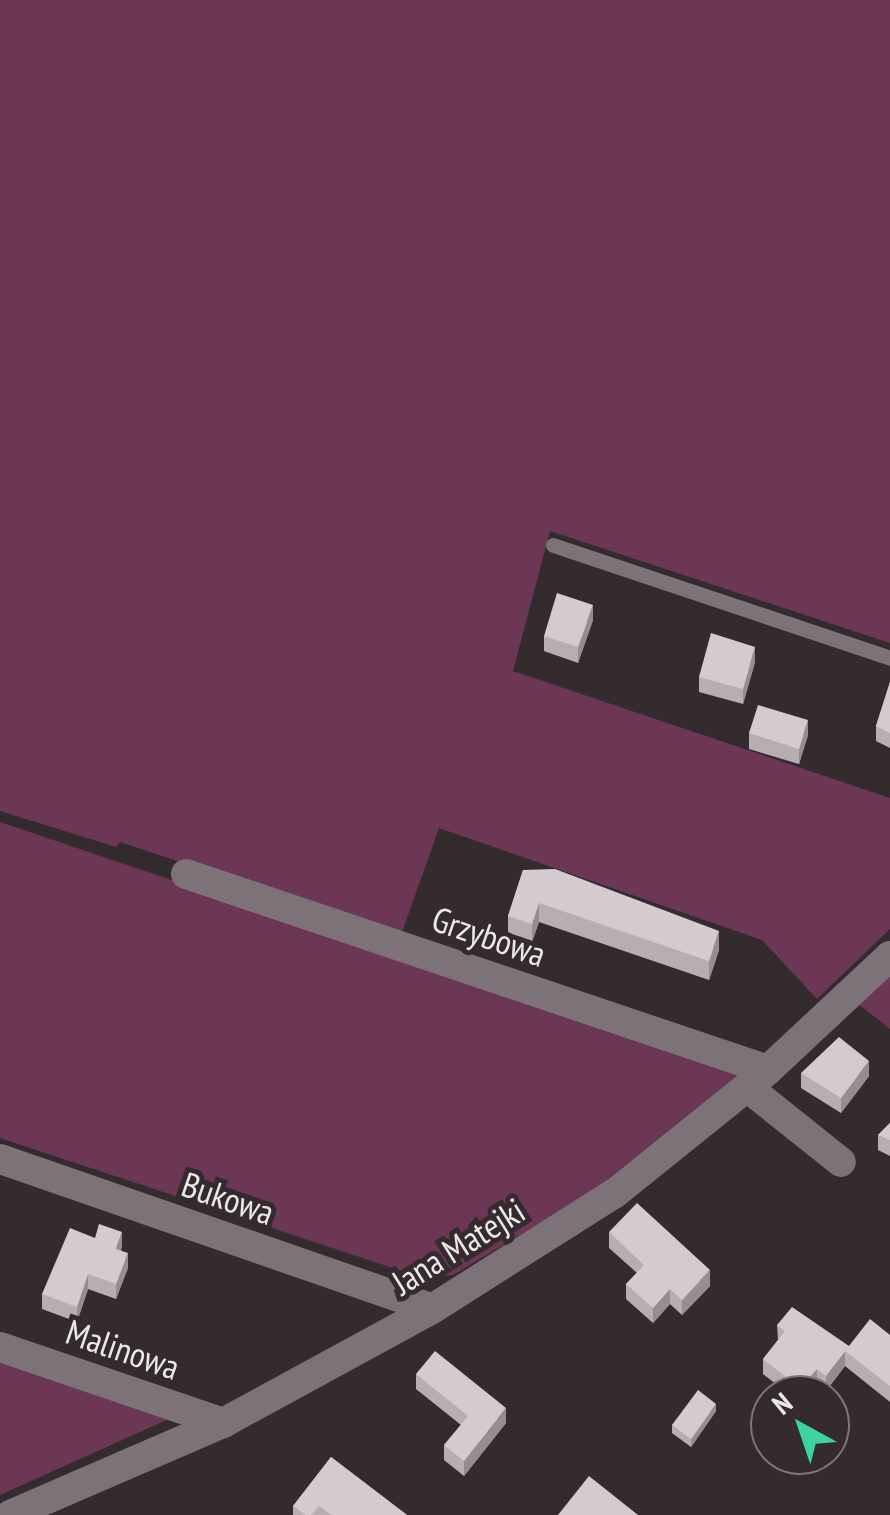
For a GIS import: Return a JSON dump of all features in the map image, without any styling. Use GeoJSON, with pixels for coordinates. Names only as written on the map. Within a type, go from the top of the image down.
{"type":"FeatureCollection","features":[{"type":"Feature","properties":{"kind":"street","name":"Grzybowa"},"geometry":{"type":"LineString","coordinates":[[186,874],[757,1079],[841,1162]]}},
{"type":"Feature","properties":{"kind":"street","name":"Jana Matejki"},"geometry":{"type":"LineString","coordinates":[[23,1513],[223,1422],[432,1308],[615,1193],[757,1079],[890,956]]}},
{"type":"Feature","properties":{"kind":"street","name":"Bukowa"},"geometry":{"type":"LineString","coordinates":[[0,1159],[432,1308]]}},
{"type":"Feature","properties":{"kind":"street","name":"Malinowa"},"geometry":{"type":"LineString","coordinates":[[0,1347],[223,1422]]}},
{"type":"Feature","properties":{"kind":"lane"},"geometry":{"type":"LineString","coordinates":[[554,545],[890,658]]}},
{"type":"Feature","properties":{"kind":"shaded area"},"geometry":{"type":"Polygon","coordinates":[[[0,0],[890,0],[890,643],[550,531],[513,671],[890,798],[890,929],[817,999],[762,940],[439,828],[401,935],[120,842],[116,847],[0,811],[0,0]]]}},
{"type":"Feature","properties":{"kind":"shaded area"},"geometry":{"type":"Polygon","coordinates":[[[0,822],[740,1073],[589,1194],[453,1275],[423,1278],[0,1138],[0,822]]]}},
{"type":"Feature","properties":{"kind":"shaded area"},"geometry":{"type":"Polygon","coordinates":[[[890,974],[890,1029],[857,1003],[890,974]]]}},
{"type":"Feature","properties":{"kind":"shaded area"},"geometry":{"type":"Polygon","coordinates":[[[0,1361],[171,1418],[0,1495],[0,1361]]]}},
{"type":"Feature","properties":{"kind":"building"},"geometry":{"type":"Polygon","coordinates":[[[557,593],[593,605],[578,647],[544,636],[557,593]]]}},
{"type":"Feature","properties":{"kind":"building"},"geometry":{"type":"Polygon","coordinates":[[[711,633],[755,647],[743,689],[699,677],[711,633]]]}},
{"type":"Feature","properties":{"kind":"building"},"geometry":{"type":"Polygon","coordinates":[[[890,682],[890,733],[876,726],[890,682]]]}},
{"type":"Feature","properties":{"kind":"building"},"geometry":{"type":"Polygon","coordinates":[[[758,705],[808,720],[799,749],[749,733],[758,705]]]}},
{"type":"Feature","properties":{"kind":"building"},"geometry":{"type":"Polygon","coordinates":[[[555,869],[719,931],[709,961],[539,903],[532,924],[508,916],[523,870],[555,869]]]}},
{"type":"Feature","properties":{"kind":"building"},"geometry":{"type":"Polygon","coordinates":[[[839,1037],[869,1061],[841,1098],[801,1073],[839,1037]]]}},
{"type":"Feature","properties":{"kind":"building"},"geometry":{"type":"Polygon","coordinates":[[[890,1123],[890,1140],[878,1135],[890,1123]]]}},
{"type":"Feature","properties":{"kind":"building"},"geometry":{"type":"Polygon","coordinates":[[[637,1203],[710,1270],[682,1300],[670,1289],[653,1308],[626,1284],[644,1265],[609,1232],[637,1203]]]}},
{"type":"Feature","properties":{"kind":"building"},"geometry":{"type":"Polygon","coordinates":[[[99,1224],[122,1232],[116,1249],[128,1253],[116,1284],[88,1274],[77,1307],[42,1294],[70,1228],[95,1238],[99,1224]]]}},
{"type":"Feature","properties":{"kind":"building"},"geometry":{"type":"Polygon","coordinates":[[[792,1307],[849,1346],[827,1375],[817,1369],[812,1375],[783,1375],[763,1359],[785,1331],[777,1325],[792,1307]]]}},
{"type":"Feature","properties":{"kind":"building"},"geometry":{"type":"Polygon","coordinates":[[[870,1319],[890,1335],[890,1386],[845,1351],[870,1319]]]}},
{"type":"Feature","properties":{"kind":"building"},"geometry":{"type":"Polygon","coordinates":[[[435,1351],[506,1408],[464,1461],[444,1445],[468,1416],[416,1374],[435,1351]]]}},
{"type":"Feature","properties":{"kind":"building"},"geometry":{"type":"Polygon","coordinates":[[[698,1390],[716,1404],[691,1439],[672,1425],[698,1390]]]}},
{"type":"Feature","properties":{"kind":"building"},"geometry":{"type":"Polygon","coordinates":[[[331,1457],[407,1515],[331,1515],[319,1506],[306,1515],[293,1506],[331,1457]]]}},
{"type":"Feature","properties":{"kind":"building"},"geometry":{"type":"Polygon","coordinates":[[[589,1476],[638,1515],[558,1515],[589,1476]]]}}]}
